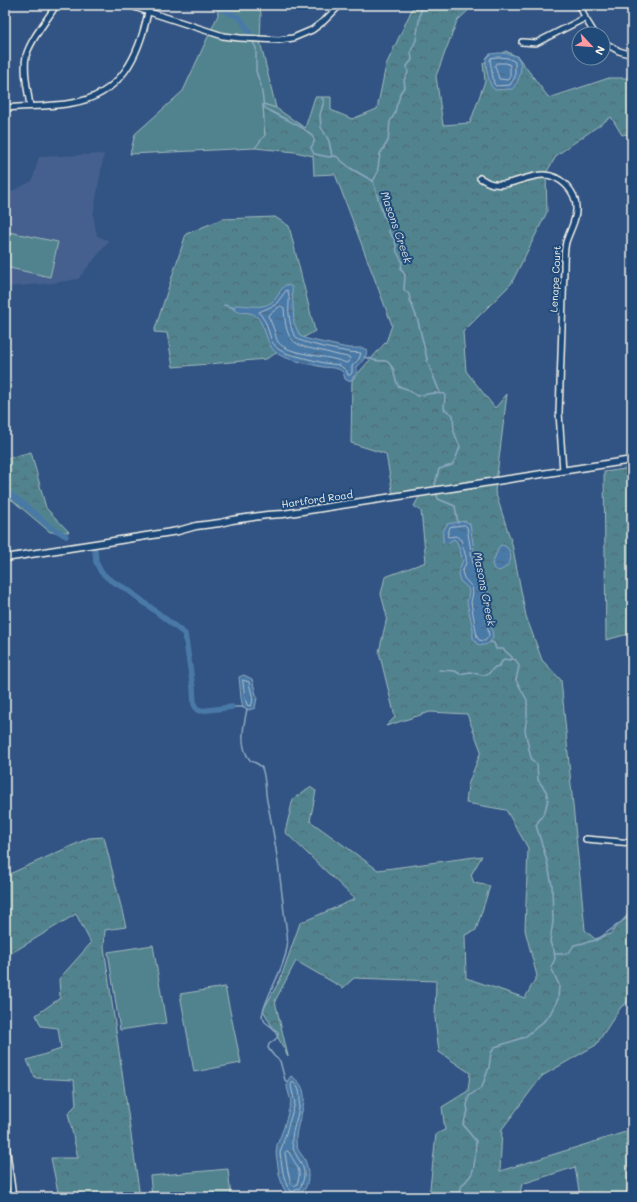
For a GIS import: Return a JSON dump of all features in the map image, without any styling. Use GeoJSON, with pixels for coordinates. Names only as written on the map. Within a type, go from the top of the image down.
{"type":"FeatureCollection","features":[{"type":"Feature","properties":{"kind":"street"},"geometry":{"type":"LineString","coordinates":[[30,106],[26,78],[26,57],[32,42],[56,5]]}},
{"type":"Feature","properties":{"kind":"street"},"geometry":{"type":"LineString","coordinates":[[128,5],[223,36],[279,40],[299,36],[312,30],[324,22],[340,5]]}},
{"type":"Feature","properties":{"kind":"street"},"geometry":{"type":"LineString","coordinates":[[580,5],[590,26]]}},
{"type":"Feature","properties":{"kind":"street"},"geometry":{"type":"LineString","coordinates":[[5,108],[66,104],[97,96],[108,89],[121,76],[134,56],[143,34],[148,12]]}},
{"type":"Feature","properties":{"kind":"street"},"geometry":{"type":"LineString","coordinates":[[522,42],[536,44],[585,18]]}},
{"type":"Feature","properties":{"kind":"street"},"geometry":{"type":"LineString","coordinates":[[611,46],[619,51],[632,54]]}},
{"type":"Feature","properties":{"kind":"street","name":"Lenape Court"},"geometry":{"type":"LineString","coordinates":[[480,178],[493,184],[504,184],[535,176],[551,176],[566,185],[576,202],[575,218],[565,245],[559,413],[563,471]]}},
{"type":"Feature","properties":{"kind":"street","name":"Hartford Road"},"geometry":{"type":"LineString","coordinates":[[5,558],[178,531],[196,526],[232,520],[384,499],[632,460]]}},
{"type":"Feature","properties":{"kind":"street"},"geometry":{"type":"LineString","coordinates":[[586,839],[632,843]]}},
{"type":"Feature","properties":{"kind":"street"},"geometry":{"type":"LineString","coordinates":[[5,1137],[13,1197]]}},
{"type":"Feature","properties":{"kind":"shaded area"},"geometry":{"type":"Polygon","coordinates":[[[104,154],[93,215],[97,236],[109,241],[78,279],[53,283],[5,287],[5,193],[7,194],[32,181],[39,157],[104,154]]]}},
{"type":"Feature","properties":{"kind":"green space"},"geometry":{"type":"Polygon","coordinates":[[[217,5],[259,5],[261,14],[260,41],[276,108],[263,104],[265,136],[255,148],[130,154],[135,134],[183,91],[218,15],[217,5]]]}},
{"type":"Feature","properties":{"kind":"green space"},"geometry":{"type":"Polygon","coordinates":[[[414,5],[474,5],[457,21],[436,76],[443,125],[470,123],[485,81],[483,63],[506,51],[518,57],[549,98],[609,78],[632,78],[632,133],[622,135],[611,117],[557,155],[546,173],[547,212],[511,284],[463,332],[466,371],[495,408],[507,394],[495,491],[512,544],[526,616],[542,660],[561,680],[585,930],[595,939],[610,934],[632,910],[632,999],[621,1007],[596,1045],[542,1076],[502,1129],[500,1171],[632,1130],[632,1149],[630,1150],[626,1196],[598,1194],[598,1197],[580,1197],[575,1167],[522,1184],[519,1197],[429,1197],[436,1134],[445,1130],[442,1107],[468,1091],[470,1073],[439,1052],[435,1018],[436,981],[354,978],[343,988],[296,961],[275,1001],[288,1056],[263,1010],[280,980],[300,923],[355,899],[285,832],[293,799],[310,787],[316,791],[310,821],[378,870],[482,856],[471,875],[474,883],[490,886],[476,930],[465,935],[466,978],[525,998],[537,976],[525,930],[528,848],[506,810],[466,803],[468,785],[481,751],[467,714],[430,712],[386,726],[395,717],[379,652],[387,617],[381,594],[385,577],[426,562],[421,511],[414,506],[423,490],[393,495],[386,454],[351,443],[352,380],[386,342],[392,325],[335,174],[314,175],[313,156],[295,152],[255,148],[265,135],[263,104],[276,108],[305,128],[315,97],[331,97],[331,110],[352,119],[377,109],[386,65],[414,5]]]}},
{"type":"Feature","properties":{"kind":"green space"},"geometry":{"type":"Polygon","coordinates":[[[275,217],[289,226],[315,331],[266,359],[173,367],[167,333],[154,332],[186,234],[222,219],[275,217]]]}},
{"type":"Feature","properties":{"kind":"green space"},"geometry":{"type":"Polygon","coordinates":[[[9,232],[58,242],[50,277],[5,267],[5,252],[9,232]]]}},
{"type":"Feature","properties":{"kind":"green space"},"geometry":{"type":"Polygon","coordinates":[[[31,452],[46,508],[69,532],[50,532],[12,500],[5,498],[5,459],[31,452]]]}},
{"type":"Feature","properties":{"kind":"green space"},"geometry":{"type":"Polygon","coordinates":[[[632,468],[632,633],[606,640],[604,472],[632,468]]]}},
{"type":"Feature","properties":{"kind":"green space"},"geometry":{"type":"Polygon","coordinates":[[[104,837],[126,927],[105,930],[104,947],[140,1197],[59,1197],[51,1158],[78,1158],[68,1113],[76,1105],[74,1080],[35,1078],[27,1060],[61,1049],[58,1028],[41,1026],[36,1015],[60,998],[59,979],[91,943],[76,914],[5,957],[5,876],[89,838],[104,837]]]}},
{"type":"Feature","properties":{"kind":"green space"},"geometry":{"type":"Polygon","coordinates":[[[153,945],[166,1023],[120,1030],[108,952],[153,945]]]}},
{"type":"Feature","properties":{"kind":"green space"},"geometry":{"type":"Polygon","coordinates":[[[225,987],[241,1063],[194,1072],[180,994],[225,987]]]}},
{"type":"Feature","properties":{"kind":"green space"},"geometry":{"type":"Polygon","coordinates":[[[228,1169],[231,1197],[152,1197],[150,1176],[228,1169]]]}},
{"type":"Feature","properties":{"kind":"water"},"geometry":{"type":"Polygon","coordinates":[[[499,53],[514,56],[520,61],[520,74],[517,83],[512,89],[495,90],[489,80],[486,58],[490,54],[499,53]]]}},
{"type":"Feature","properties":{"kind":"water"},"geometry":{"type":"Polygon","coordinates":[[[285,285],[292,287],[294,323],[300,336],[307,339],[348,348],[363,348],[367,350],[362,362],[356,367],[357,372],[351,380],[348,381],[345,379],[343,372],[338,369],[298,362],[278,354],[270,344],[260,321],[254,314],[238,312],[233,309],[236,305],[268,305],[276,298],[285,285]]]}},
{"type":"Feature","properties":{"kind":"water"},"geometry":{"type":"Polygon","coordinates":[[[465,521],[470,524],[476,563],[483,576],[490,599],[490,616],[493,637],[484,645],[477,644],[473,638],[473,629],[467,602],[469,592],[468,588],[460,581],[458,573],[463,560],[457,542],[454,539],[447,543],[443,542],[443,532],[447,524],[465,521]]]}},
{"type":"Feature","properties":{"kind":"water"},"geometry":{"type":"Polygon","coordinates":[[[501,545],[508,549],[511,558],[507,566],[499,571],[494,569],[492,564],[501,545]]]}},
{"type":"Feature","properties":{"kind":"water"},"geometry":{"type":"Polygon","coordinates":[[[244,675],[252,679],[257,698],[255,708],[249,710],[243,708],[241,698],[239,677],[244,675]]]}},
{"type":"Feature","properties":{"kind":"water"},"geometry":{"type":"Polygon","coordinates":[[[291,1076],[299,1082],[303,1090],[303,1106],[296,1144],[306,1164],[308,1182],[302,1192],[290,1196],[283,1187],[279,1174],[276,1153],[277,1145],[291,1102],[287,1087],[288,1080],[291,1076]]]}},
{"type":"Feature","properties":{"kind":"waterway"},"geometry":{"type":"LineString","coordinates":[[213,5],[240,18],[250,33]]}},
{"type":"Feature","properties":{"kind":"waterway","name":"Masons Creek"},"geometry":{"type":"LineString","coordinates":[[423,5],[416,40],[411,51],[412,60],[407,66],[408,73],[404,80],[405,86],[400,93],[395,113],[390,122],[388,141],[380,154],[377,174],[373,181],[383,215],[389,223],[389,232],[395,240],[397,252],[402,261],[401,269],[405,275],[404,290],[409,294],[418,321],[428,363],[440,393]]}},
{"type":"Feature","properties":{"kind":"waterway"},"geometry":{"type":"LineString","coordinates":[[252,40],[256,48],[256,71],[261,86],[264,107],[307,131],[312,136],[314,141],[311,148],[314,154],[329,157],[336,156],[350,168],[373,181]]}},
{"type":"Feature","properties":{"kind":"waterway"},"geometry":{"type":"LineString","coordinates":[[322,98],[324,101],[320,115],[321,127],[329,141],[332,156]]}},
{"type":"Feature","properties":{"kind":"waterway"},"geometry":{"type":"LineString","coordinates":[[224,305],[235,308]]}},
{"type":"Feature","properties":{"kind":"waterway","name":"Masons Creek"},"geometry":{"type":"LineString","coordinates":[[364,357],[378,361],[387,361],[394,370],[398,386],[407,389],[417,396],[433,393],[445,394],[444,409],[453,415],[454,432],[460,447],[452,465],[439,469],[435,484],[436,488]]}},
{"type":"Feature","properties":{"kind":"waterway"},"geometry":{"type":"LineString","coordinates":[[5,491],[21,502],[49,526],[66,536]]}},
{"type":"Feature","properties":{"kind":"waterway","name":"Masons Creek"},"geometry":{"type":"LineString","coordinates":[[436,492],[438,499],[455,506],[458,523]]}},
{"type":"Feature","properties":{"kind":"waterway"},"geometry":{"type":"LineString","coordinates":[[92,546],[95,550],[96,562],[101,572],[110,580],[128,590],[185,634],[194,704],[197,710],[200,711],[232,707]]}},
{"type":"Feature","properties":{"kind":"waterway","name":"Masons Creek"},"geometry":{"type":"LineString","coordinates":[[459,1197],[462,1185],[472,1173],[475,1161],[476,1141],[463,1124],[468,1111],[467,1106],[469,1096],[482,1087],[489,1067],[491,1053],[495,1047],[525,1037],[550,1014],[558,999],[559,985],[551,967],[555,959],[554,950],[550,941],[553,922],[552,885],[547,861],[536,825],[545,811],[548,799],[546,791],[538,780],[537,764],[532,760],[530,754],[525,730],[527,700],[516,680],[519,666],[516,660],[512,659],[512,657],[503,649],[496,649],[494,643],[490,642]]}},
{"type":"Feature","properties":{"kind":"waterway"},"geometry":{"type":"LineString","coordinates":[[439,670],[455,671],[460,674],[470,672],[487,675],[495,667],[499,666],[504,659],[512,659]]}},
{"type":"Feature","properties":{"kind":"waterway"},"geometry":{"type":"LineString","coordinates":[[232,707],[244,707]]}},
{"type":"Feature","properties":{"kind":"waterway"},"geometry":{"type":"LineString","coordinates":[[247,709],[243,735],[244,748],[250,760],[262,768],[265,780],[288,939],[282,966],[267,1000],[262,1016],[265,1022],[278,1032],[277,1038],[269,1044],[268,1048],[280,1061],[285,1080],[288,1083]]}},
{"type":"Feature","properties":{"kind":"waterway"},"geometry":{"type":"LineString","coordinates":[[555,954],[567,954],[574,945],[597,940],[632,914]]}}]}
